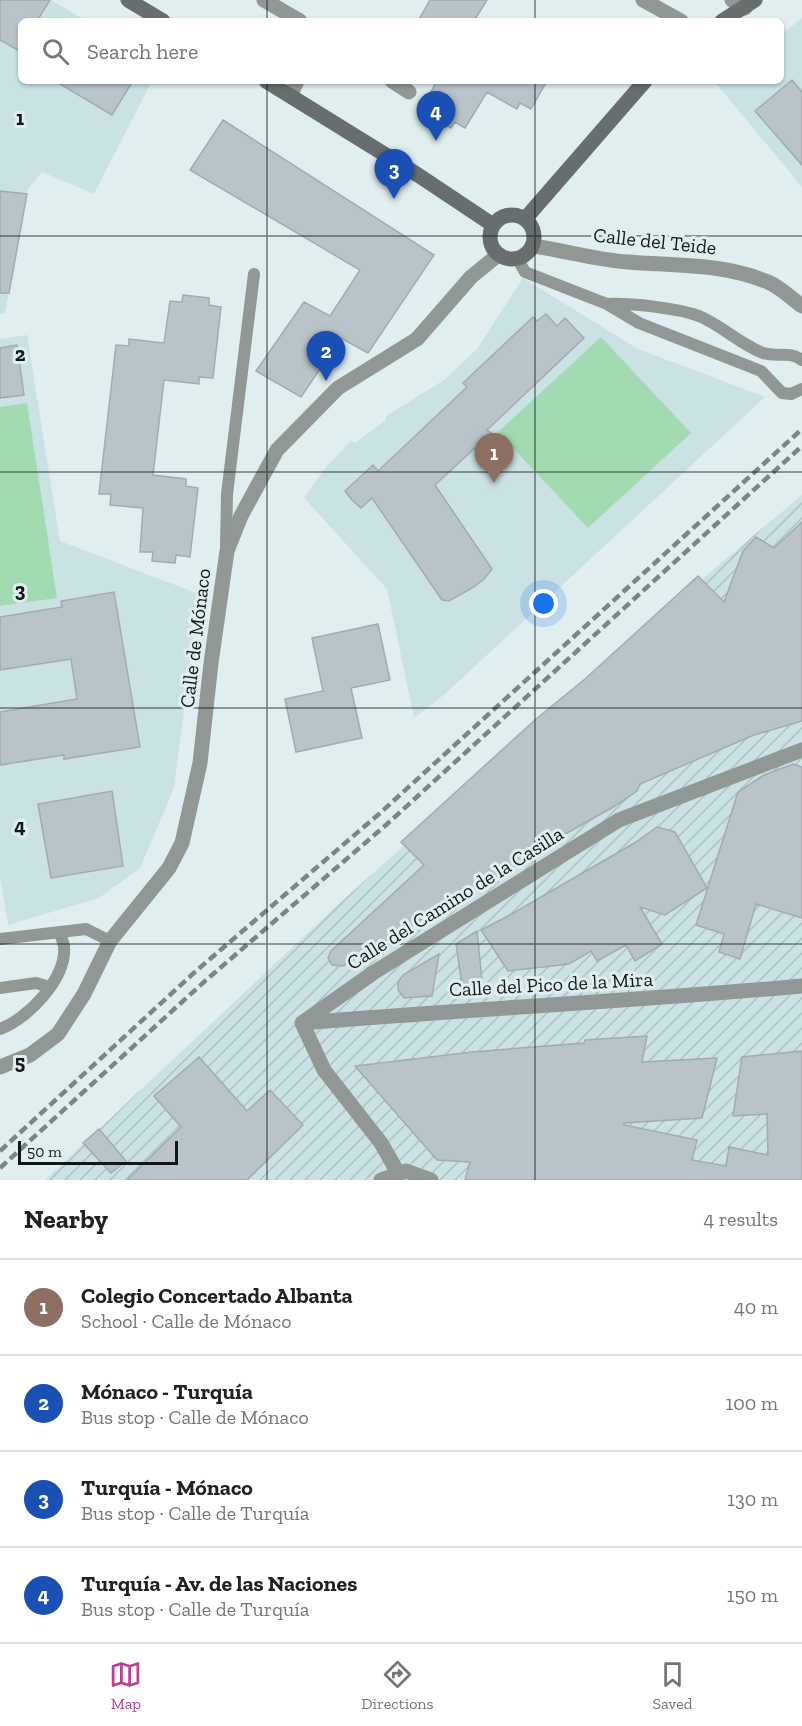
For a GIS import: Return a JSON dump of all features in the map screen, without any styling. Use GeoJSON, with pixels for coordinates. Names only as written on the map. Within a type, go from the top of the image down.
{"type":"FeatureCollection","features":[{"type":"Feature","properties":{"kind":"street"},"geometry":{"type":"LineString","coordinates":[[264,0],[295,18]]}},
{"type":"Feature","properties":{"kind":"street"},"geometry":{"type":"LineString","coordinates":[[643,0],[676,18]]}},
{"type":"Feature","properties":{"kind":"street"},"geometry":{"type":"LineString","coordinates":[[135,2],[159,18]]}},
{"type":"Feature","properties":{"kind":"street"},"geometry":{"type":"LineString","coordinates":[[726,18],[744,3]]}},
{"type":"Feature","properties":{"kind":"street"},"geometry":{"type":"LineString","coordinates":[[271,84],[418,175],[493,225]]}},
{"type":"Feature","properties":{"kind":"street"},"geometry":{"type":"LineString","coordinates":[[290,96],[296,84]]}},
{"type":"Feature","properties":{"kind":"street"},"geometry":{"type":"LineString","coordinates":[[397,84],[409,92]]}},
{"type":"Feature","properties":{"kind":"street"},"geometry":{"type":"LineString","coordinates":[[525,219],[642,84]]}},
{"type":"Feature","properties":{"kind":"street"},"geometry":{"type":"LineString","coordinates":[[508,215],[517,215],[525,219],[534,231],[532,246],[526,254],[517,258],[498,255],[491,244],[490,231],[493,225],[499,218],[508,215]]}},
{"type":"Feature","properties":{"kind":"street","name":"Calle del Teide"},"geometry":{"type":"LineString","coordinates":[[532,246],[609,260],[689,264],[730,270],[770,282],[802,306]]}},
{"type":"Feature","properties":{"kind":"street","name":"Calle de Mónaco"},"geometry":{"type":"LineString","coordinates":[[0,1067],[30,1055],[58,1034],[84,994],[110,941],[169,868],[182,843],[200,763],[226,556],[241,516],[277,450],[339,388],[417,339],[471,277],[498,255]]}},
{"type":"Feature","properties":{"kind":"street","name":"Calle del Camino de la Casilla"},"geometry":{"type":"LineString","coordinates":[[302,1023],[373,972],[620,820],[802,750]]}},
{"type":"Feature","properties":{"kind":"street","name":"Calle del Pico de la Mira"},"geometry":{"type":"LineString","coordinates":[[302,1023],[416,1013],[669,998],[802,986]]}},
{"type":"Feature","properties":{"kind":"street"},"geometry":{"type":"LineString","coordinates":[[302,1023],[324,1070],[381,1143],[398,1173]]}},
{"type":"Feature","properties":{"kind":"street"},"geometry":{"type":"LineString","coordinates":[[381,1180],[406,1171],[431,1180]]}},
{"type":"Feature","properties":{"kind":"lane"},"geometry":{"type":"LineString","coordinates":[[517,258],[525,272],[607,304],[639,323],[761,371],[782,393],[791,394],[802,389]]}},
{"type":"Feature","properties":{"kind":"lane"},"geometry":{"type":"LineString","coordinates":[[226,556],[227,494],[254,274]]}},
{"type":"Feature","properties":{"kind":"lane"},"geometry":{"type":"LineString","coordinates":[[607,304],[637,306],[699,317],[754,350],[768,355],[794,354],[802,360]]}},
{"type":"Feature","properties":{"kind":"lane"},"geometry":{"type":"LineString","coordinates":[[0,939],[86,929],[110,941]]}},
{"type":"Feature","properties":{"kind":"lane"},"geometry":{"type":"LineString","coordinates":[[0,1029],[20,1019],[37,1004],[50,987],[61,963],[64,947],[59,932]]}},
{"type":"Feature","properties":{"kind":"lane"},"geometry":{"type":"LineString","coordinates":[[0,987],[36,983],[50,987]]}},
{"type":"Feature","properties":{"kind":"shaded area"},"geometry":{"type":"Polygon","coordinates":[[[0,0],[51,0],[82,18],[18,18],[18,84],[150,84],[94,194],[42,172],[28,189],[5,313],[0,314],[0,0]]]}},
{"type":"Feature","properties":{"kind":"shaded area"},"geometry":{"type":"Polygon","coordinates":[[[802,18],[802,187],[716,84],[784,84],[784,33],[802,18]]]}},
{"type":"Feature","properties":{"kind":"shaded area"},"geometry":{"type":"Polygon","coordinates":[[[523,278],[638,349],[765,397],[445,694],[414,718],[387,589],[304,498],[326,467],[351,441],[355,443],[386,420],[386,416],[444,380],[477,349],[523,278]]]}},
{"type":"Feature","properties":{"kind":"shaded area"},"geometry":{"type":"Polygon","coordinates":[[[27,335],[60,541],[199,594],[174,788],[140,868],[99,898],[8,925],[0,877],[0,339],[27,335]]]}},
{"type":"Feature","properties":{"kind":"shaded area"},"geometry":{"type":"Polygon","coordinates":[[[802,495],[802,1180],[45,1180],[333,909],[709,573],[802,495]]]}},
{"type":"Feature","properties":{"kind":"green space"},"geometry":{"type":"Polygon","coordinates":[[[601,337],[691,433],[588,528],[498,432],[601,337]]]}},
{"type":"Feature","properties":{"kind":"green space"},"geometry":{"type":"Polygon","coordinates":[[[27,403],[57,598],[0,606],[0,407],[27,403]]]}},
{"type":"Feature","properties":{"kind":"building"},"geometry":{"type":"Polygon","coordinates":[[[0,0],[50,0],[39,18],[18,18],[18,50],[0,40],[0,0]]]}},
{"type":"Feature","properties":{"kind":"building"},"geometry":{"type":"Polygon","coordinates":[[[430,0],[487,0],[476,18],[420,18],[430,0]]]}},
{"type":"Feature","properties":{"kind":"building"},"geometry":{"type":"Polygon","coordinates":[[[792,80],[802,92],[802,165],[755,111],[792,80]]]}},
{"type":"Feature","properties":{"kind":"building"},"geometry":{"type":"Polygon","coordinates":[[[60,84],[131,84],[112,115],[60,84]]]}},
{"type":"Feature","properties":{"kind":"building"},"geometry":{"type":"Polygon","coordinates":[[[435,84],[545,84],[531,109],[520,103],[517,109],[487,92],[465,128],[455,122],[451,128],[431,117],[435,110],[424,104],[435,84]]]}},
{"type":"Feature","properties":{"kind":"building"},"geometry":{"type":"Polygon","coordinates":[[[223,120],[434,255],[368,353],[341,338],[301,397],[256,371],[304,302],[330,316],[360,270],[190,170],[223,120]]]}},
{"type":"Feature","properties":{"kind":"building"},"geometry":{"type":"Polygon","coordinates":[[[0,191],[27,194],[9,293],[0,293],[0,191]]]}},
{"type":"Feature","properties":{"kind":"building"},"geometry":{"type":"Polygon","coordinates":[[[183,295],[209,298],[209,305],[221,307],[213,378],[199,377],[199,384],[164,380],[153,475],[186,479],[186,486],[198,488],[190,557],[176,555],[175,563],[152,561],[153,552],[140,552],[143,508],[110,505],[111,494],[99,494],[116,345],[129,346],[129,339],[164,343],[170,301],[182,302],[183,295]]]}},
{"type":"Feature","properties":{"kind":"building"},"geometry":{"type":"Polygon","coordinates":[[[546,314],[557,326],[565,318],[584,338],[487,430],[491,433],[435,485],[492,569],[474,587],[449,601],[442,600],[372,498],[361,508],[345,491],[373,465],[378,471],[467,387],[463,383],[533,317],[537,321],[546,314]]]}},
{"type":"Feature","properties":{"kind":"building"},"geometry":{"type":"Polygon","coordinates":[[[17,345],[24,395],[0,398],[0,348],[17,345]]]}},
{"type":"Feature","properties":{"kind":"building"},"geometry":{"type":"Polygon","coordinates":[[[802,522],[802,721],[754,735],[640,784],[637,791],[615,806],[560,837],[512,868],[449,902],[449,900],[448,902],[449,903],[343,966],[332,965],[328,958],[331,951],[424,865],[401,842],[698,576],[724,602],[743,551],[756,537],[774,548],[802,522]]]}},
{"type":"Feature","properties":{"kind":"building"},"geometry":{"type":"Polygon","coordinates":[[[114,592],[140,747],[64,759],[64,755],[0,765],[0,712],[77,699],[71,659],[0,670],[0,617],[62,607],[61,601],[114,592]]]}},
{"type":"Feature","properties":{"kind":"building"},"geometry":{"type":"Polygon","coordinates":[[[378,624],[390,680],[351,688],[362,738],[296,752],[285,699],[323,691],[312,638],[378,624]]]}},
{"type":"Feature","properties":{"kind":"building"},"geometry":{"type":"Polygon","coordinates":[[[793,764],[802,767],[802,918],[756,904],[740,959],[719,952],[724,934],[696,925],[738,792],[764,775],[793,764]]]}},
{"type":"Feature","properties":{"kind":"building"},"geometry":{"type":"Polygon","coordinates":[[[112,791],[123,866],[51,878],[38,804],[112,791]]]}},
{"type":"Feature","properties":{"kind":"building"},"geometry":{"type":"Polygon","coordinates":[[[657,827],[675,832],[707,888],[665,915],[640,907],[662,944],[635,961],[626,945],[597,961],[591,951],[569,964],[508,971],[481,930],[636,842],[657,827]]]}},
{"type":"Feature","properties":{"kind":"building"},"geometry":{"type":"Polygon","coordinates":[[[477,931],[483,990],[463,992],[456,944],[477,931]]]}},
{"type":"Feature","properties":{"kind":"building"},"geometry":{"type":"Polygon","coordinates":[[[439,954],[432,996],[404,998],[398,990],[398,982],[403,975],[439,954]]]}},
{"type":"Feature","properties":{"kind":"building"},"geometry":{"type":"Polygon","coordinates":[[[647,1036],[642,1062],[717,1058],[702,1118],[624,1123],[624,1125],[697,1140],[692,1160],[726,1166],[729,1147],[768,1155],[767,1114],[733,1116],[742,1057],[802,1051],[802,1180],[465,1180],[470,1162],[437,1160],[355,1066],[472,1052],[584,1043],[585,1040],[647,1036]]]}},
{"type":"Feature","properties":{"kind":"building"},"geometry":{"type":"Polygon","coordinates":[[[199,1057],[247,1111],[270,1090],[303,1125],[247,1180],[127,1180],[181,1127],[154,1096],[199,1057]]]}},
{"type":"Feature","properties":{"kind":"building"},"geometry":{"type":"Polygon","coordinates":[[[99,1129],[126,1161],[111,1173],[83,1143],[99,1129]]]}},
{"type":"Feature","properties":{"kind":"railway"},"geometry":{"type":"LineString","coordinates":[[0,1151],[196,971],[379,814],[802,429]]}},
{"type":"Feature","properties":{"kind":"railway"},"geometry":{"type":"LineString","coordinates":[[0,1168],[205,981],[386,825],[802,446]]}},
{"type":"Feature","properties":{"kind":"place","name":"Turquía - Av. de las Naciones"},"geometry":{"type":"Point","coordinates":[436,141]}},
{"type":"Feature","properties":{"kind":"place","name":"Turquía - Mónaco"},"geometry":{"type":"Point","coordinates":[394,199]}},
{"type":"Feature","properties":{"kind":"place","name":"Mónaco - Turquía"},"geometry":{"type":"Point","coordinates":[326,381]}},
{"type":"Feature","properties":{"kind":"place","name":"Colegio Concertado Albanta"},"geometry":{"type":"Point","coordinates":[494,483]}}]}
